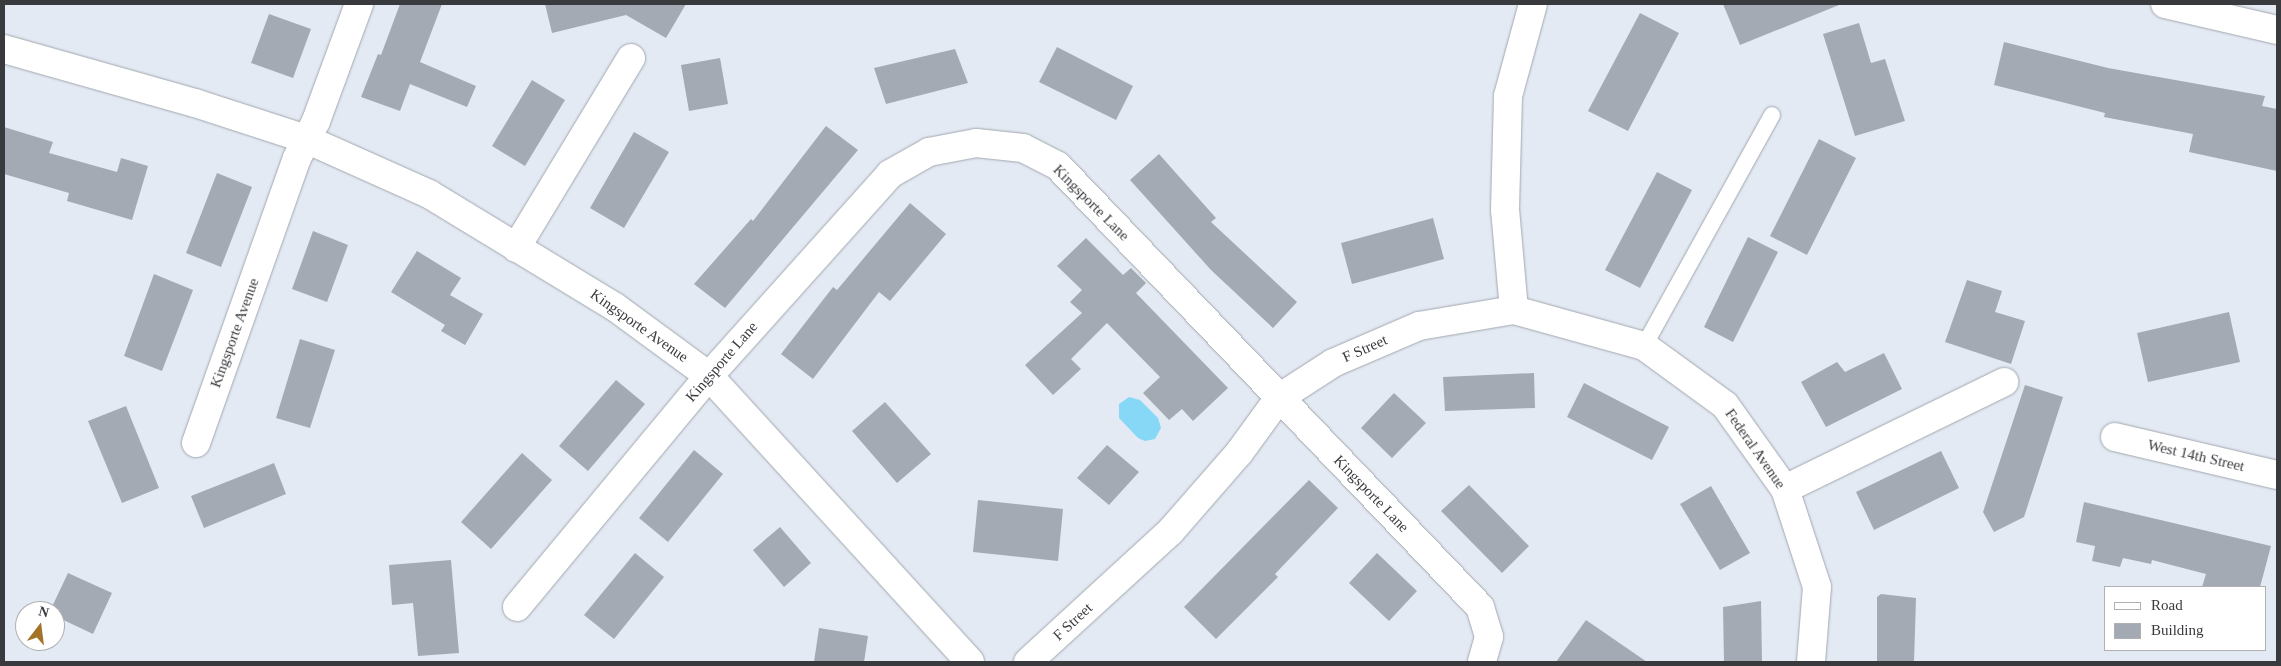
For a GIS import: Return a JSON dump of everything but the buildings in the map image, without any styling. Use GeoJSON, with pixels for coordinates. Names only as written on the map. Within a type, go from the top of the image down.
{"type":"FeatureCollection","features":[{"type":"Feature","properties":{"kind":"street","name":"Kingsporte Avenue"},"geometry":{"type":"LineString","coordinates":[[196,442],[306,138],[316,121],[358,4]]}},
{"type":"Feature","properties":{"kind":"street"},"geometry":{"type":"LineString","coordinates":[[1514,310],[1505,210],[1508,96],[1533,4]]}},
{"type":"Feature","properties":{"kind":"street"},"geometry":{"type":"LineString","coordinates":[[2165,4],[2277,30]]}},
{"type":"Feature","properties":{"kind":"street","name":"Kingsporte Avenue"},"geometry":{"type":"LineString","coordinates":[[4,49],[196,103],[306,138],[428,194],[615,306],[709,376],[970,662]]}},
{"type":"Feature","properties":{"kind":"street"},"geometry":{"type":"LineString","coordinates":[[516,248],[632,58]]}},
{"type":"Feature","properties":{"kind":"street","name":"Kingsporte Lane"},"geometry":{"type":"LineString","coordinates":[[517,607],[709,376],[890,174],[929,152],[976,143],[1022,148],[1058,166],[1480,607],[1489,637],[1482,662]]}},
{"type":"Feature","properties":{"kind":"street","name":"Federal Avenue"},"geometry":{"type":"LineString","coordinates":[[1514,310],[1644,346],[1725,405],[1786,489],[1816,587],[1811,662]]}},
{"type":"Feature","properties":{"kind":"street","name":"F Street"},"geometry":{"type":"LineString","coordinates":[[1028,662],[1170,532],[1239,453],[1279,398],[1333,363],[1419,326],[1514,310]]}},
{"type":"Feature","properties":{"kind":"street"},"geometry":{"type":"LineString","coordinates":[[1786,489],[2004,382]]}},
{"type":"Feature","properties":{"kind":"street","name":"West 14th Street"},"geometry":{"type":"LineString","coordinates":[[2115,438],[2277,475]]}},
{"type":"Feature","properties":{"kind":"lane"},"geometry":{"type":"LineString","coordinates":[[1644,346],[1772,115]]}},
{"type":"Feature","properties":{"kind":"water"},"geometry":{"type":"Polygon","coordinates":[[[1129,397],[1140,400],[1158,418],[1161,428],[1155,439],[1145,441],[1138,438],[1119,418],[1119,404],[1129,397]]]}}]}
